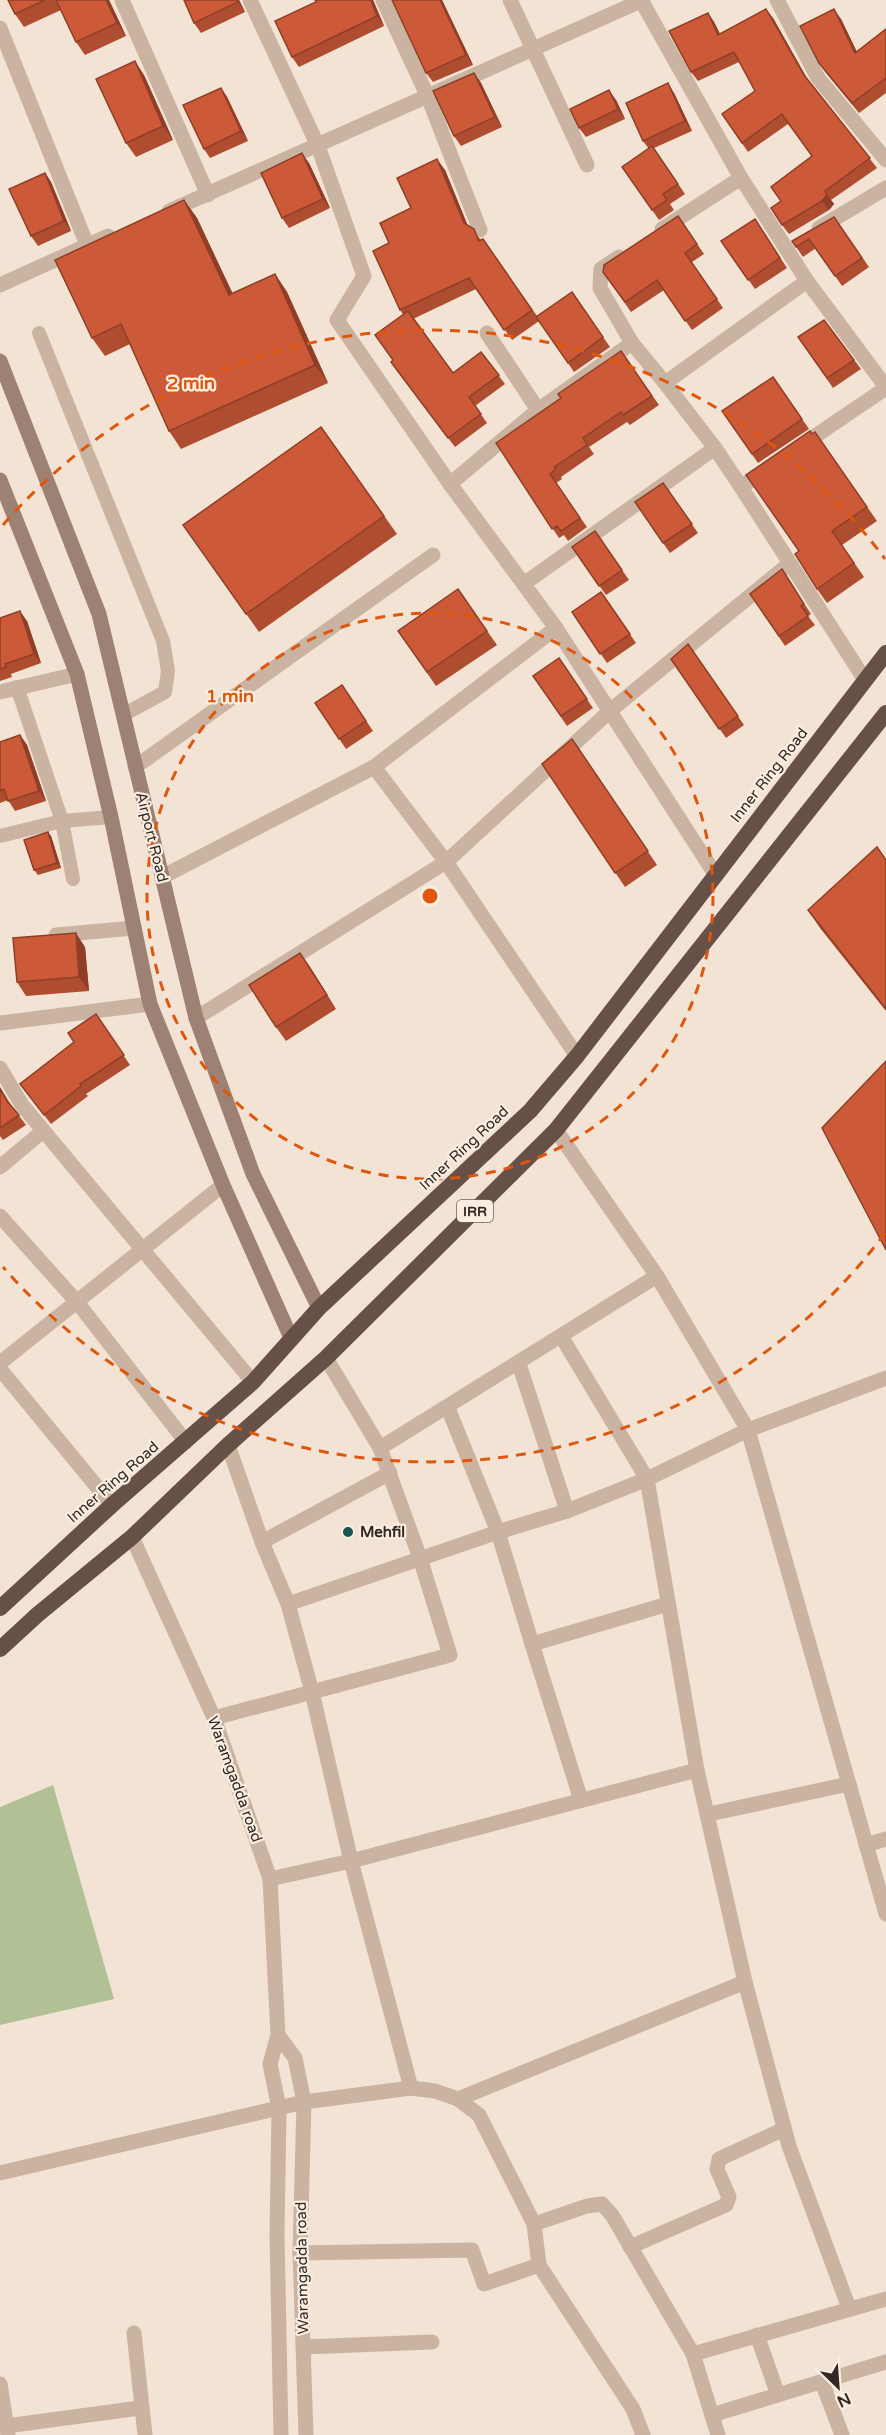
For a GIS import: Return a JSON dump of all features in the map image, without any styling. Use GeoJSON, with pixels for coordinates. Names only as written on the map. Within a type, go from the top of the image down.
{"type":"FeatureCollection","features":[{"type":"Feature","properties":{"kind":"highway","name":"Inner Ring Road"},"geometry":{"type":"LineString","coordinates":[[0,1608],[112,1505],[253,1382],[319,1308],[530,1111],[577,1056],[886,653]]}},
{"type":"Feature","properties":{"kind":"highway","name":"IRR"},"geometry":{"type":"LineString","coordinates":[[0,1649],[37,1615],[132,1538],[228,1445],[326,1358],[556,1131],[884,720]]}},
{"type":"Feature","properties":{"kind":"main road","name":"Airport Road"},"geometry":{"type":"LineString","coordinates":[[0,361],[99,614],[196,1018],[253,1174],[319,1308]]}},
{"type":"Feature","properties":{"kind":"main road"},"geometry":{"type":"LineString","coordinates":[[0,480],[77,674],[111,817],[150,1004],[223,1185],[291,1338]]}},
{"type":"Feature","properties":{"kind":"street"},"geometry":{"type":"LineString","coordinates":[[122,0],[208,195]]}},
{"type":"Feature","properties":{"kind":"street"},"geometry":{"type":"LineString","coordinates":[[250,0],[318,146],[364,276],[338,320],[450,484],[556,628],[715,874]]}},
{"type":"Feature","properties":{"kind":"street"},"geometry":{"type":"LineString","coordinates":[[383,0],[428,97],[480,230]]}},
{"type":"Feature","properties":{"kind":"street"},"geometry":{"type":"LineString","coordinates":[[510,0],[587,165]]}},
{"type":"Feature","properties":{"kind":"street"},"geometry":{"type":"LineString","coordinates":[[153,218],[642,0],[741,178],[796,241],[807,281],[886,387],[741,487]]}},
{"type":"Feature","properties":{"kind":"street"},"geometry":{"type":"LineString","coordinates":[[777,0],[818,78],[886,160]]}},
{"type":"Feature","properties":{"kind":"street"},"geometry":{"type":"LineString","coordinates":[[0,28],[87,245]]}},
{"type":"Feature","properties":{"kind":"street"},"geometry":{"type":"LineString","coordinates":[[651,237],[741,178]]}},
{"type":"Feature","properties":{"kind":"street"},"geometry":{"type":"LineString","coordinates":[[796,241],[886,188]]}},
{"type":"Feature","properties":{"kind":"street"},"geometry":{"type":"LineString","coordinates":[[0,285],[120,231]]}},
{"type":"Feature","properties":{"kind":"street"},"geometry":{"type":"LineString","coordinates":[[631,249],[602,269],[600,288],[632,343],[715,448],[865,680]]}},
{"type":"Feature","properties":{"kind":"street"},"geometry":{"type":"LineString","coordinates":[[665,383],[807,281]]}},
{"type":"Feature","properties":{"kind":"street"},"geometry":{"type":"LineString","coordinates":[[487,333],[538,410]]}},
{"type":"Feature","properties":{"kind":"street"},"geometry":{"type":"LineString","coordinates":[[450,484],[538,410],[632,343]]}},
{"type":"Feature","properties":{"kind":"street"},"geometry":{"type":"LineString","coordinates":[[525,583],[715,448]]}},
{"type":"Feature","properties":{"kind":"street"},"geometry":{"type":"LineString","coordinates":[[135,767],[433,555]]}},
{"type":"Feature","properties":{"kind":"street"},"geometry":{"type":"LineString","coordinates":[[196,1018],[447,862],[611,710],[789,564]]}},
{"type":"Feature","properties":{"kind":"street"},"geometry":{"type":"LineString","coordinates":[[162,878],[374,767],[556,628]]}},
{"type":"Feature","properties":{"kind":"street"},"geometry":{"type":"LineString","coordinates":[[0,692],[77,674]]}},
{"type":"Feature","properties":{"kind":"street"},"geometry":{"type":"LineString","coordinates":[[374,767],[447,862],[577,1056]]}},
{"type":"Feature","properties":{"kind":"street"},"geometry":{"type":"LineString","coordinates":[[43,937],[134,928]]}},
{"type":"Feature","properties":{"kind":"street"},"geometry":{"type":"LineString","coordinates":[[0,1023],[150,1004]]}},
{"type":"Feature","properties":{"kind":"street"},"geometry":{"type":"LineString","coordinates":[[0,1068],[22,1105],[253,1382]]}},
{"type":"Feature","properties":{"kind":"street"},"geometry":{"type":"LineString","coordinates":[[0,1167],[43,1131]]}},
{"type":"Feature","properties":{"kind":"street"},"geometry":{"type":"LineString","coordinates":[[556,1131],[657,1276],[748,1430],[886,1914]]}},
{"type":"Feature","properties":{"kind":"street"},"geometry":{"type":"LineString","coordinates":[[0,1363],[223,1185]]}},
{"type":"Feature","properties":{"kind":"street"},"geometry":{"type":"LineString","coordinates":[[0,1216],[78,1302],[186,1442]]}},
{"type":"Feature","properties":{"kind":"street"},"geometry":{"type":"LineString","coordinates":[[380,1448],[519,1364],[657,1276]]}},
{"type":"Feature","properties":{"kind":"street"},"geometry":{"type":"LineString","coordinates":[[561,1336],[647,1479],[697,1770],[709,1814],[745,1982],[784,2129],[849,2308]]}},
{"type":"Feature","properties":{"kind":"street"},"geometry":{"type":"LineString","coordinates":[[214,1718],[450,1655],[420,1558],[380,1448],[326,1358]]}},
{"type":"Feature","properties":{"kind":"street"},"geometry":{"type":"LineString","coordinates":[[519,1364],[567,1511]]}},
{"type":"Feature","properties":{"kind":"street"},"geometry":{"type":"LineString","coordinates":[[0,1369],[112,1505]]}},
{"type":"Feature","properties":{"kind":"street"},"geometry":{"type":"LineString","coordinates":[[288,1604],[498,1532],[567,1511],[647,1479],[748,1430],[886,1378]]}},
{"type":"Feature","properties":{"kind":"street"},"geometry":{"type":"LineString","coordinates":[[448,1408],[498,1532],[581,1800]]}},
{"type":"Feature","properties":{"kind":"street"},"geometry":{"type":"LineString","coordinates":[[228,1445],[262,1542],[288,1604],[312,1692],[351,1861],[411,2088]]}},
{"type":"Feature","properties":{"kind":"street"},"geometry":{"type":"LineString","coordinates":[[262,1542],[390,1473]]}},
{"type":"Feature","properties":{"kind":"street","name":"Waramgadda road"},"geometry":{"type":"LineString","coordinates":[[132,1538],[214,1718],[270,1879],[278,2035],[270,2064],[279,2108],[277,2235],[281,2435]]}},
{"type":"Feature","properties":{"kind":"street"},"geometry":{"type":"LineString","coordinates":[[532,1644],[668,1604]]}},
{"type":"Feature","properties":{"kind":"street"},"geometry":{"type":"LineString","coordinates":[[270,1879],[351,1861],[697,1770]]}},
{"type":"Feature","properties":{"kind":"street"},"geometry":{"type":"LineString","coordinates":[[709,1814],[849,1784]]}},
{"type":"Feature","properties":{"kind":"street"},"geometry":{"type":"LineString","coordinates":[[866,1845],[886,1839]]}},
{"type":"Feature","properties":{"kind":"street"},"geometry":{"type":"LineString","coordinates":[[458,2099],[745,1982]]}},
{"type":"Feature","properties":{"kind":"street","name":"Waramgadda road"},"geometry":{"type":"LineString","coordinates":[[278,2035],[295,2058],[304,2102],[300,2253],[306,2435]]}},
{"type":"Feature","properties":{"kind":"street"},"geometry":{"type":"LineString","coordinates":[[0,2173],[304,2102],[411,2088],[435,2091],[458,2099],[479,2115],[534,2224],[539,2265],[633,2409],[643,2435]]}},
{"type":"Feature","properties":{"kind":"street"},"geometry":{"type":"LineString","coordinates":[[630,2247],[726,2205],[729,2197],[717,2169],[719,2159],[784,2129]]}},
{"type":"Feature","properties":{"kind":"street"},"geometry":{"type":"LineString","coordinates":[[534,2224],[587,2206],[602,2204],[612,2215],[693,2354],[718,2435]]}},
{"type":"Feature","properties":{"kind":"street"},"geometry":{"type":"LineString","coordinates":[[300,2253],[472,2250],[484,2284],[539,2265]]}},
{"type":"Feature","properties":{"kind":"street"},"geometry":{"type":"LineString","coordinates":[[693,2354],[886,2299]]}},
{"type":"Feature","properties":{"kind":"street"},"geometry":{"type":"LineString","coordinates":[[134,2333],[140,2408],[145,2435]]}},
{"type":"Feature","properties":{"kind":"street"},"geometry":{"type":"LineString","coordinates":[[757,2335],[778,2395]]}},
{"type":"Feature","properties":{"kind":"street"},"geometry":{"type":"LineString","coordinates":[[303,2347],[432,2342]]}},
{"type":"Feature","properties":{"kind":"street"},"geometry":{"type":"LineString","coordinates":[[712,2415],[886,2362]]}},
{"type":"Feature","properties":{"kind":"street"},"geometry":{"type":"LineString","coordinates":[[822,2382],[842,2435]]}},
{"type":"Feature","properties":{"kind":"street"},"geometry":{"type":"LineString","coordinates":[[0,2384],[7,2430],[140,2408]]}},
{"type":"Feature","properties":{"kind":"lane"},"geometry":{"type":"LineString","coordinates":[[39,333],[163,642],[168,671],[165,692],[123,715]]}},
{"type":"Feature","properties":{"kind":"lane"},"geometry":{"type":"LineString","coordinates":[[17,687],[62,821],[73,879]]}},
{"type":"Feature","properties":{"kind":"lane"},"geometry":{"type":"LineString","coordinates":[[0,836],[62,821],[111,817]]}},
{"type":"Feature","properties":{"kind":"green space"},"geometry":{"type":"Polygon","coordinates":[[[53,1785],[114,1999],[0,2025],[0,1807],[53,1785]]]}},
{"type":"Feature","properties":{"kind":"building"},"geometry":{"type":"Polygon","coordinates":[[[8,0],[45,0],[15,14],[8,0]]]}},
{"type":"Feature","properties":{"kind":"building"},"geometry":{"type":"Polygon","coordinates":[[[56,0],[106,0],[117,23],[76,42],[56,0]]]}},
{"type":"Feature","properties":{"kind":"building"},"geometry":{"type":"Polygon","coordinates":[[[184,0],[237,0],[238,2],[194,23],[184,0]]]}},
{"type":"Feature","properties":{"kind":"building"},"geometry":{"type":"Polygon","coordinates":[[[315,0],[371,0],[377,16],[292,57],[275,21],[316,2],[315,0]]]}},
{"type":"Feature","properties":{"kind":"building"},"geometry":{"type":"Polygon","coordinates":[[[392,0],[440,0],[466,55],[426,73],[392,0]]]}},
{"type":"Feature","properties":{"kind":"building"},"geometry":{"type":"Polygon","coordinates":[[[766,9],[804,75],[870,158],[825,191],[827,195],[822,201],[782,225],[771,208],[781,201],[771,187],[812,156],[782,114],[742,143],[722,114],[755,91],[734,52],[691,72],[669,31],[708,13],[718,35],[766,9]]]}},
{"type":"Feature","properties":{"kind":"building"},"geometry":{"type":"Polygon","coordinates":[[[834,9],[855,53],[886,29],[886,78],[852,103],[819,63],[800,26],[834,9]]]}},
{"type":"Feature","properties":{"kind":"building"},"geometry":{"type":"Polygon","coordinates":[[[135,61],[163,126],[126,143],[96,79],[135,61]]]}},
{"type":"Feature","properties":{"kind":"building"},"geometry":{"type":"Polygon","coordinates":[[[474,73],[495,117],[454,136],[433,91],[474,73]]]}},
{"type":"Feature","properties":{"kind":"building"},"geometry":{"type":"Polygon","coordinates":[[[668,83],[685,121],[643,141],[626,103],[668,83]]]}},
{"type":"Feature","properties":{"kind":"building"},"geometry":{"type":"Polygon","coordinates":[[[221,88],[241,131],[204,149],[183,105],[221,88]]]}},
{"type":"Feature","properties":{"kind":"building"},"geometry":{"type":"Polygon","coordinates":[[[609,90],[618,109],[579,128],[570,109],[609,90]]]}},
{"type":"Feature","properties":{"kind":"building"},"geometry":{"type":"Polygon","coordinates":[[[652,146],[678,184],[663,194],[667,200],[652,210],[622,167],[652,146]]]}},
{"type":"Feature","properties":{"kind":"building"},"geometry":{"type":"Polygon","coordinates":[[[302,153],[323,199],[282,218],[261,173],[302,153]]]}},
{"type":"Feature","properties":{"kind":"building"},"geometry":{"type":"Polygon","coordinates":[[[437,159],[464,223],[474,229],[479,241],[483,239],[532,310],[504,330],[469,278],[400,310],[373,251],[389,243],[380,223],[411,208],[397,178],[437,159]]]}},
{"type":"Feature","properties":{"kind":"building"},"geometry":{"type":"Polygon","coordinates":[[[45,173],[64,221],[31,236],[9,189],[45,173]]]}},
{"type":"Feature","properties":{"kind":"building"},"geometry":{"type":"Polygon","coordinates":[[[184,200],[229,295],[275,274],[315,365],[169,431],[121,324],[92,338],[55,260],[184,200]]]}},
{"type":"Feature","properties":{"kind":"building"},"geometry":{"type":"Polygon","coordinates":[[[678,216],[697,244],[685,253],[717,299],[685,321],[657,280],[625,302],[603,272],[604,265],[678,216]]]}},
{"type":"Feature","properties":{"kind":"building"},"geometry":{"type":"Polygon","coordinates":[[[834,217],[862,258],[835,276],[809,239],[796,247],[792,241],[834,217]]]}},
{"type":"Feature","properties":{"kind":"building"},"geometry":{"type":"Polygon","coordinates":[[[755,219],[780,258],[748,280],[721,241],[755,219]]]}},
{"type":"Feature","properties":{"kind":"building"},"geometry":{"type":"Polygon","coordinates":[[[572,292],[603,337],[568,363],[536,317],[572,292]]]}},
{"type":"Feature","properties":{"kind":"building"},"geometry":{"type":"Polygon","coordinates":[[[408,311],[453,373],[481,352],[499,375],[469,397],[481,414],[448,438],[391,362],[393,360],[375,335],[408,311]]]}},
{"type":"Feature","properties":{"kind":"building"},"geometry":{"type":"Polygon","coordinates":[[[824,320],[854,360],[827,378],[798,337],[824,320]]]}},
{"type":"Feature","properties":{"kind":"building"},"geometry":{"type":"Polygon","coordinates":[[[621,351],[652,396],[623,415],[621,412],[583,438],[587,445],[554,467],[556,469],[550,474],[580,518],[561,531],[557,526],[552,529],[496,443],[561,398],[558,394],[621,351]]]}},
{"type":"Feature","properties":{"kind":"building"},"geometry":{"type":"Polygon","coordinates":[[[773,377],[802,419],[752,454],[722,411],[773,377]]]}},
{"type":"Feature","properties":{"kind":"building"},"geometry":{"type":"Polygon","coordinates":[[[321,427],[384,516],[246,614],[183,525],[321,427]]]}},
{"type":"Feature","properties":{"kind":"building"},"geometry":{"type":"Polygon","coordinates":[[[810,431],[812,434],[815,432],[867,507],[832,531],[854,563],[817,589],[795,554],[799,551],[746,475],[810,431]]]}},
{"type":"Feature","properties":{"kind":"building"},"geometry":{"type":"Polygon","coordinates":[[[663,483],[692,524],[663,543],[635,502],[663,483]]]}},
{"type":"Feature","properties":{"kind":"building"},"geometry":{"type":"Polygon","coordinates":[[[595,531],[622,570],[599,586],[572,547],[595,531]]]}},
{"type":"Feature","properties":{"kind":"building"},"geometry":{"type":"Polygon","coordinates":[[[782,569],[804,604],[801,606],[808,616],[779,636],[750,594],[782,569]]]}},
{"type":"Feature","properties":{"kind":"building"},"geometry":{"type":"Polygon","coordinates":[[[458,589],[487,631],[427,672],[398,631],[458,589]]]}},
{"type":"Feature","properties":{"kind":"building"},"geometry":{"type":"Polygon","coordinates":[[[601,592],[630,634],[600,654],[572,612],[601,592]]]}},
{"type":"Feature","properties":{"kind":"building"},"geometry":{"type":"Polygon","coordinates":[[[20,611],[34,654],[5,664],[6,667],[0,669],[0,618],[20,611]]]}},
{"type":"Feature","properties":{"kind":"building"},"geometry":{"type":"Polygon","coordinates":[[[688,644],[738,716],[719,729],[671,659],[688,644]]]}},
{"type":"Feature","properties":{"kind":"building"},"geometry":{"type":"Polygon","coordinates":[[[559,658],[587,699],[561,716],[533,676],[559,658]]]}},
{"type":"Feature","properties":{"kind":"building"},"geometry":{"type":"Polygon","coordinates":[[[342,685],[366,721],[339,739],[315,703],[342,685]]]}},
{"type":"Feature","properties":{"kind":"building"},"geometry":{"type":"Polygon","coordinates":[[[20,735],[39,791],[8,801],[4,789],[0,791],[0,742],[20,735]]]}},
{"type":"Feature","properties":{"kind":"building"},"geometry":{"type":"Polygon","coordinates":[[[572,739],[648,851],[615,873],[542,764],[572,739]]]}},
{"type":"Feature","properties":{"kind":"building"},"geometry":{"type":"Polygon","coordinates":[[[48,832],[57,863],[34,870],[24,840],[48,832]]]}},
{"type":"Feature","properties":{"kind":"building"},"geometry":{"type":"Polygon","coordinates":[[[877,847],[886,860],[886,1009],[808,910],[877,847]]]}},
{"type":"Feature","properties":{"kind":"building"},"geometry":{"type":"Polygon","coordinates":[[[76,933],[79,977],[17,982],[13,938],[76,933]]]}},
{"type":"Feature","properties":{"kind":"building"},"geometry":{"type":"Polygon","coordinates":[[[300,953],[327,995],[276,1027],[249,985],[300,953]]]}},
{"type":"Feature","properties":{"kind":"building"},"geometry":{"type":"Polygon","coordinates":[[[96,1014],[124,1055],[80,1084],[81,1086],[44,1115],[20,1084],[74,1042],[68,1033],[96,1014]]]}},
{"type":"Feature","properties":{"kind":"building"},"geometry":{"type":"Polygon","coordinates":[[[886,1061],[886,1250],[822,1128],[886,1061]]]}},
{"type":"Feature","properties":{"kind":"building"},"geometry":{"type":"Polygon","coordinates":[[[0,1089],[19,1115],[0,1128],[0,1089]]]}},
{"type":"Feature","properties":{"kind":"place","name":"Mehfil"},"geometry":{"type":"Point","coordinates":[348,1532]}}]}
